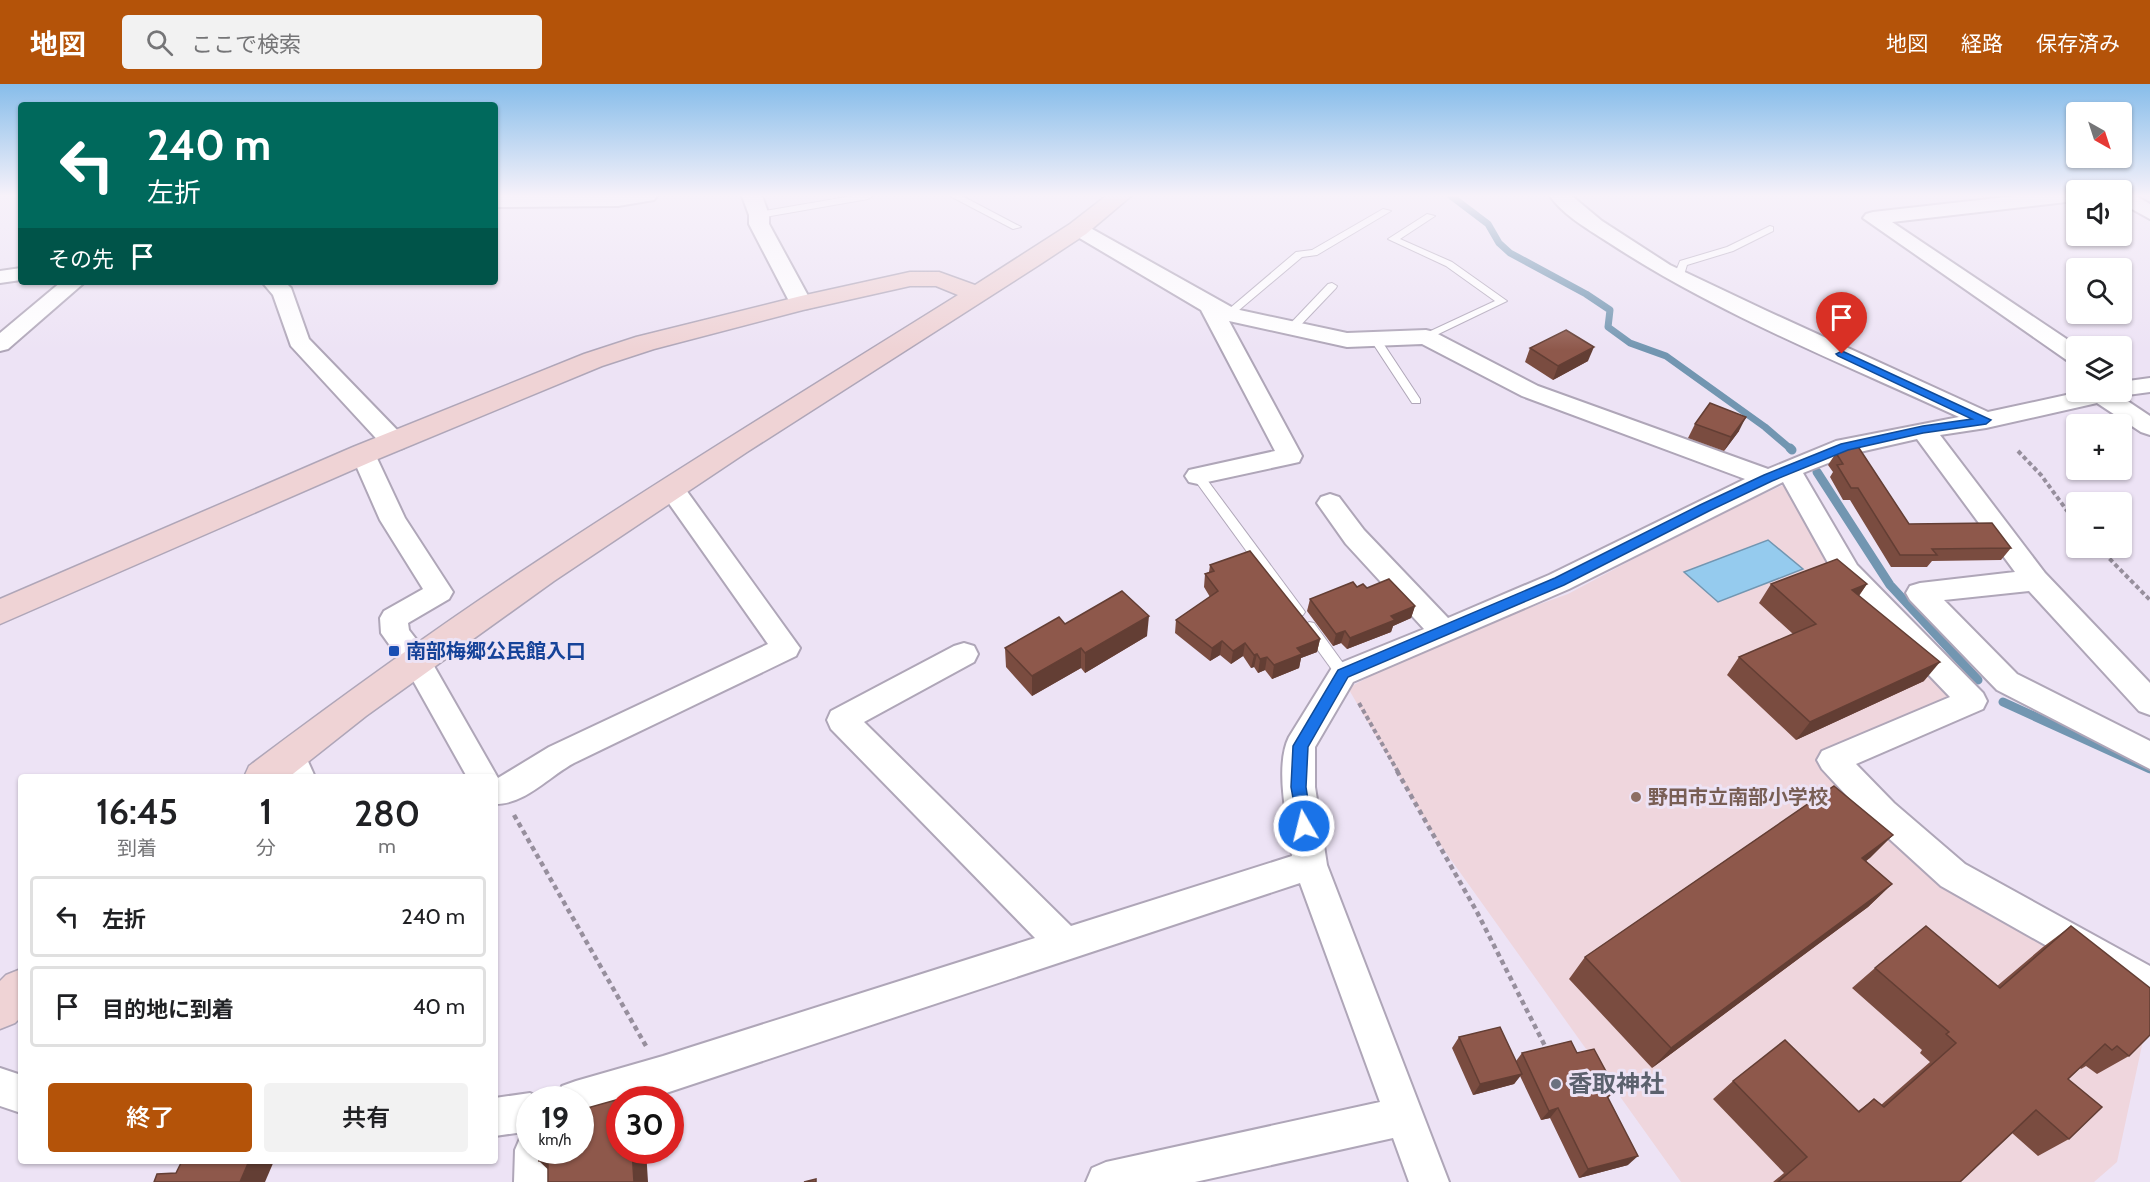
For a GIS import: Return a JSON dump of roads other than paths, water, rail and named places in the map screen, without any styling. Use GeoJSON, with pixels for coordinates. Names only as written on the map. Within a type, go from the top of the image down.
{"type":"FeatureCollection","features":[{"type":"Feature","properties":{"kind":"street"},"geometry":{"type":"LineString","coordinates":[[771,247],[801,303]]}},
{"type":"Feature","properties":{"kind":"street"},"geometry":{"type":"LineString","coordinates":[[271,774],[294,766],[416,660],[513,591],[1051,247]]}},
{"type":"Feature","properties":{"kind":"street"},"geometry":{"type":"LineString","coordinates":[[1108,247],[1219,310],[1347,340],[1426,337],[1537,393],[1779,474],[1847,572],[1972,701]]}},
{"type":"Feature","properties":{"kind":"street"},"geometry":{"type":"LineString","coordinates":[[1632,247],[1679,276],[1759,316],[1986,420]]}},
{"type":"Feature","properties":{"kind":"street"},"geometry":{"type":"LineString","coordinates":[[1916,247],[2066,349]]}},
{"type":"Feature","properties":{"kind":"street"},"geometry":{"type":"LineString","coordinates":[[0,277],[18,274]]}},
{"type":"Feature","properties":{"kind":"street"},"geometry":{"type":"LineString","coordinates":[[0,612],[363,454],[593,360],[698,328],[910,279],[929,278],[953,283],[977,294]]}},
{"type":"Feature","properties":{"kind":"street"},"geometry":{"type":"LineString","coordinates":[[0,344],[70,285]]}},
{"type":"Feature","properties":{"kind":"street"},"geometry":{"type":"LineString","coordinates":[[276,285],[283,293],[299,341],[394,442]]}},
{"type":"Feature","properties":{"kind":"street"},"geometry":{"type":"LineString","coordinates":[[1198,476],[1290,456],[1219,310]]}},
{"type":"Feature","properties":{"kind":"street"},"geometry":{"type":"LineString","coordinates":[[2132,388],[2150,385]]}},
{"type":"Feature","properties":{"kind":"street"},"geometry":{"type":"LineString","coordinates":[[1429,1182],[1310,865],[1299,787],[1300,746],[1343,674],[1559,582],[1779,474],[1845,447],[1923,430],[1986,420],[2066,401]]}},
{"type":"Feature","properties":{"kind":"street"},"geometry":{"type":"LineString","coordinates":[[2126,402],[2150,427]]}},
{"type":"Feature","properties":{"kind":"street"},"geometry":{"type":"LineString","coordinates":[[1923,430],[2036,580],[2143,688]]}},
{"type":"Feature","properties":{"kind":"street"},"geometry":{"type":"LineString","coordinates":[[363,454],[393,520],[439,592],[394,618],[395,633],[416,660],[487,774]]}},
{"type":"Feature","properties":{"kind":"street"},"geometry":{"type":"LineString","coordinates":[[498,785],[786,648],[672,489]]}},
{"type":"Feature","properties":{"kind":"street"},"geometry":{"type":"LineString","coordinates":[[1330,503],[1355,537],[1444,632]]}},
{"type":"Feature","properties":{"kind":"street"},"geometry":{"type":"LineString","coordinates":[[2036,580],[1920,593],[2007,682],[2150,756]]}},
{"type":"Feature","properties":{"kind":"street"},"geometry":{"type":"LineString","coordinates":[[964,654],[842,720],[1065,944]]}},
{"type":"Feature","properties":{"kind":"street"},"geometry":{"type":"LineString","coordinates":[[2007,682],[1990,687],[1972,701],[1833,760],[1883,813],[1953,875],[2150,985]]}},
{"type":"Feature","properties":{"kind":"street"},"geometry":{"type":"LineString","coordinates":[[594,1095],[663,1075],[1310,865]]}},
{"type":"Feature","properties":{"kind":"street"},"geometry":{"type":"LineString","coordinates":[[0,1009],[18,992]]}},
{"type":"Feature","properties":{"kind":"street"},"geometry":{"type":"LineString","coordinates":[[0,1087],[18,1093]]}},
{"type":"Feature","properties":{"kind":"street"},"geometry":{"type":"LineString","coordinates":[[498,1117],[516,1114]]}},
{"type":"Feature","properties":{"kind":"street"},"geometry":{"type":"LineString","coordinates":[[1106,1182],[1404,1116]]}},
{"type":"Feature","properties":{"kind":"street"},"geometry":{"type":"LineString","coordinates":[[534,1182],[535,1164]]}},
{"type":"Feature","properties":{"kind":"lane"},"geometry":{"type":"LineString","coordinates":[[1219,310],[1299,254],[1314,253],[1324,247]]}},
{"type":"Feature","properties":{"kind":"lane"},"geometry":{"type":"LineString","coordinates":[[1411,247],[1449,264],[1502,301],[1426,337]]}},
{"type":"Feature","properties":{"kind":"lane"},"geometry":{"type":"LineString","coordinates":[[1679,276],[1683,263],[1734,247]]}},
{"type":"Feature","properties":{"kind":"lane"},"geometry":{"type":"LineString","coordinates":[[1293,328],[1332,286]]}},
{"type":"Feature","properties":{"kind":"lane"},"geometry":{"type":"LineString","coordinates":[[1375,339],[1416,401]]}},
{"type":"Feature","properties":{"kind":"lane"},"geometry":{"type":"LineString","coordinates":[[1198,476],[1343,674]]}},
{"type":"Feature","properties":{"kind":"water"},"geometry":{"type":"Polygon","coordinates":[[[1768,540],[1803,569],[1718,602],[1684,572],[1768,540]]]}},
{"type":"Feature","properties":{"kind":"waterway"},"geometry":{"type":"LineString","coordinates":[[1504,247],[1610,310],[1608,327],[1630,343],[1666,356],[1765,427],[1792,450],[1790,448]]}},
{"type":"Feature","properties":{"kind":"waterway"},"geometry":{"type":"LineString","coordinates":[[1817,472],[1890,585],[1978,680]]}},
{"type":"Feature","properties":{"kind":"waterway"},"geometry":{"type":"LineString","coordinates":[[2003,702],[2150,769]]}},
{"type":"Feature","properties":{"kind":"place","name":"南部梅郷公民館入口"},"geometry":{"type":"Point","coordinates":[394,651]}},
{"type":"Feature","properties":{"kind":"place","name":"野田市立南部小学校"},"geometry":{"type":"Point","coordinates":[1636,797]}},
{"type":"Feature","properties":{"kind":"place","name":"香取神社"},"geometry":{"type":"Point","coordinates":[1556,1084]}}]}
